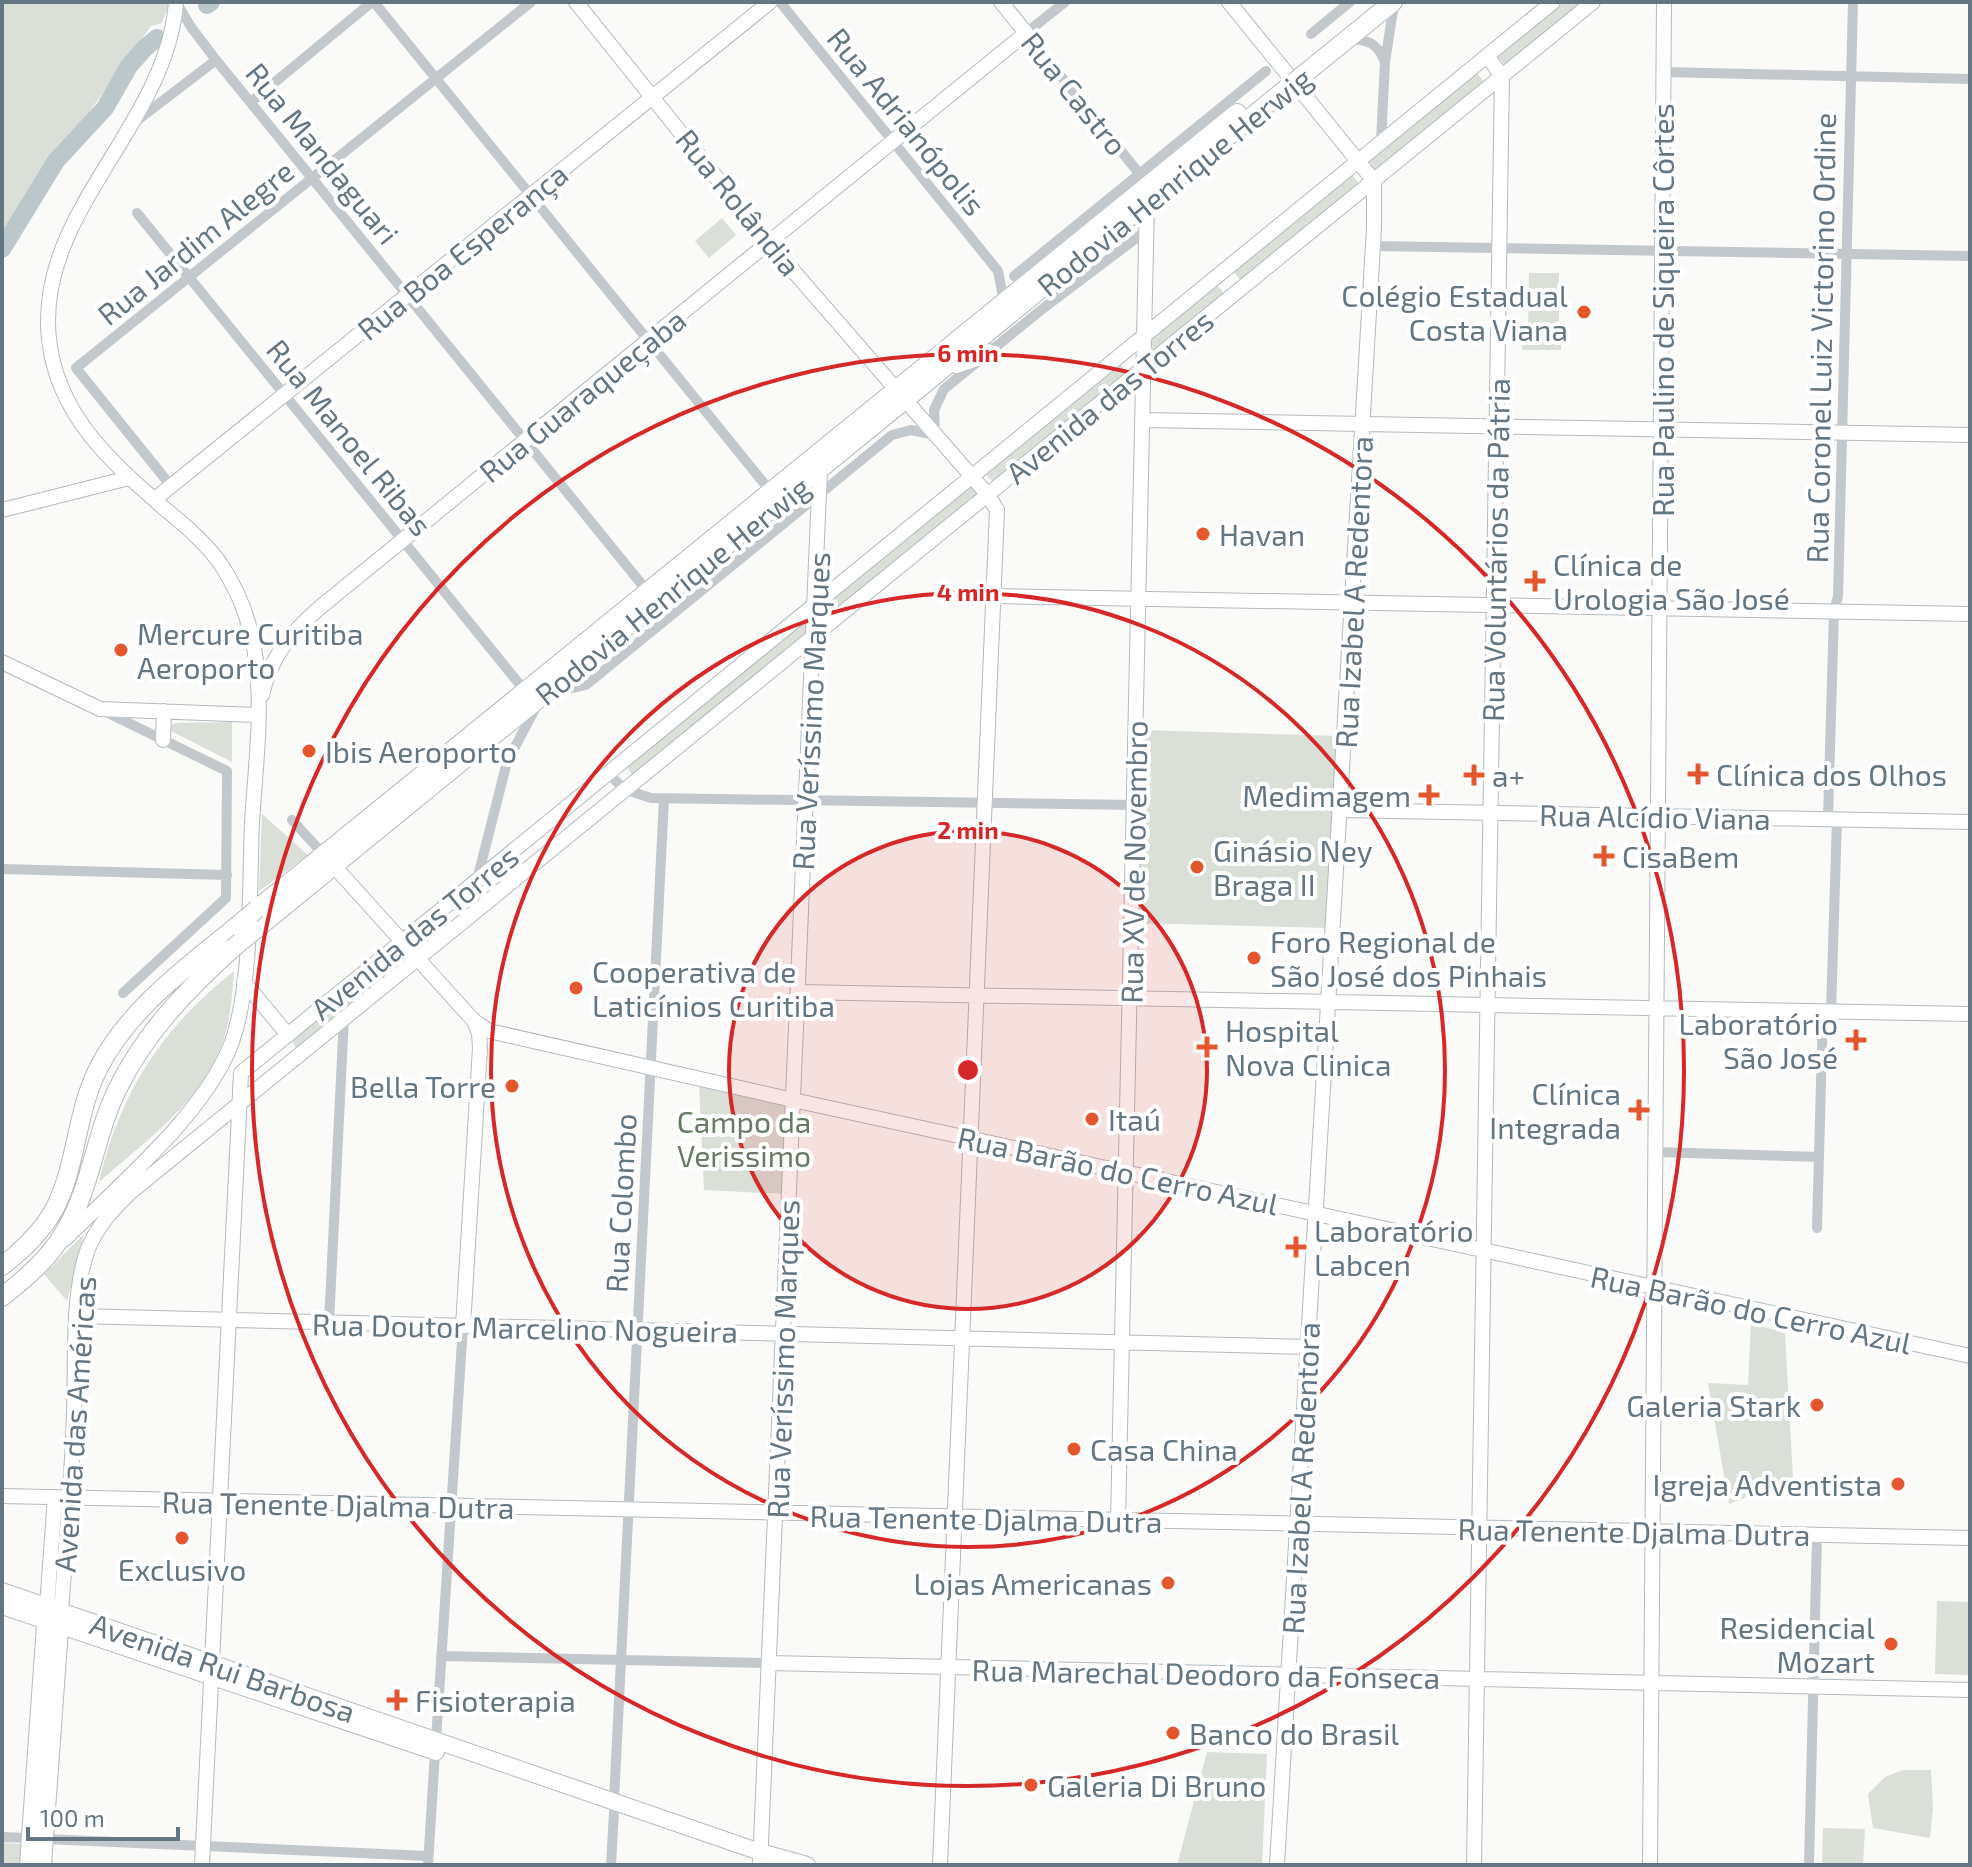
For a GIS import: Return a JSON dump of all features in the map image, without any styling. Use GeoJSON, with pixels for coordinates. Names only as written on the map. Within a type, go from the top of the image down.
{"type":"FeatureCollection","features":[{"type":"Feature","properties":{"kind":"highway","name":"Rodovia Henrique Herwig"},"geometry":{"type":"LineString","coordinates":[[1299,71],[1374,2]]}},
{"type":"Feature","properties":{"kind":"highway","name":"Rodovia Henrique Herwig"},"geometry":{"type":"LineString","coordinates":[[534,694],[648,592],[1004,302],[1023,278],[1145,187],[1277,79],[1299,71],[1348,39],[1394,2]]}},
{"type":"Feature","properties":{"kind":"highway","name":"Rodovia Henrique Herwig"},"geometry":{"type":"LineString","coordinates":[[2,1266],[27,1245],[48,1220],[64,1184],[85,1099],[110,1047],[146,1004],[246,928],[534,694],[820,469],[900,386],[942,369],[1145,187]]}},
{"type":"Feature","properties":{"kind":"highway"},"geometry":{"type":"LineString","coordinates":[[942,369],[988,353]]}},
{"type":"Feature","properties":{"kind":"highway","name":"Rodovia Henrique Herwig"},"geometry":{"type":"LineString","coordinates":[[49,1255],[66,1231],[76,1208],[106,1115],[125,1073],[166,1015],[201,976],[233,948],[257,909],[329,861]]}},
{"type":"Feature","properties":{"kind":"highway"},"geometry":{"type":"LineString","coordinates":[[2,1297],[49,1255]]}},
{"type":"Feature","properties":{"kind":"main road"},"geometry":{"type":"LineString","coordinates":[[49,1255],[176,1127],[205,1092],[230,1048],[244,982],[258,715],[252,634],[238,594],[217,559],[184,524],[129,478],[94,442],[71,410],[54,368],[47,317],[51,285],[62,249],[164,60],[176,2]]}},
{"type":"Feature","properties":{"kind":"main road","name":"Rua Rolândia"},"geometry":{"type":"LineString","coordinates":[[576,2],[769,243],[900,386],[935,435],[987,494]]}},
{"type":"Feature","properties":{"kind":"main road","name":"Rua Boa Esperança"},"geometry":{"type":"LineString","coordinates":[[155,499],[770,2]]}},
{"type":"Feature","properties":{"kind":"main road","name":"Rua Castro"},"geometry":{"type":"LineString","coordinates":[[1001,2],[1026,33]]}},
{"type":"Feature","properties":{"kind":"main road"},"geometry":{"type":"LineString","coordinates":[[1229,2],[1374,181]]}},
{"type":"Feature","properties":{"kind":"main road","name":"Avenida das Torres"},"geometry":{"type":"LineString","coordinates":[[239,1102],[241,1073],[1553,2]]}},
{"type":"Feature","properties":{"kind":"main road","name":"Avenida das Torres"},"geometry":{"type":"LineString","coordinates":[[132,1191],[1593,2]]}},
{"type":"Feature","properties":{"kind":"main road","name":"Rua Paulino de Siqueira Côrtes"},"geometry":{"type":"LineString","coordinates":[[1650,1865],[1664,2]]}},
{"type":"Feature","properties":{"kind":"main road","name":"Rua Guaraqueçaba"},"geometry":{"type":"LineString","coordinates":[[258,715],[270,668],[289,637],[318,609],[1026,33]]}},
{"type":"Feature","properties":{"kind":"main road"},"geometry":{"type":"LineString","coordinates":[[1487,56],[1502,76]]}},
{"type":"Feature","properties":{"kind":"main road","name":"Rua Voluntários da Pátria"},"geometry":{"type":"LineString","coordinates":[[1474,1865],[1502,76]]}},
{"type":"Feature","properties":{"kind":"main road","name":"Rua Izabel A Redentora"},"geometry":{"type":"LineString","coordinates":[[1277,1865],[1373,246],[1374,181]]}},
{"type":"Feature","properties":{"kind":"main road","name":"Rua XV de Novembro"},"geometry":{"type":"LineString","coordinates":[[1118,1521],[1147,230],[1145,187]]}},
{"type":"Feature","properties":{"kind":"main road"},"geometry":{"type":"LineString","coordinates":[[1342,207],[1362,207],[1371,217],[1374,228]]}},
{"type":"Feature","properties":{"kind":"main road"},"geometry":{"type":"LineString","coordinates":[[1224,271],[1226,285],[1232,290],[1239,290]]}},
{"type":"Feature","properties":{"kind":"main road"},"geometry":{"type":"LineString","coordinates":[[1142,420],[1970,435]]}},
{"type":"Feature","properties":{"kind":"main road","name":"Rua Veríssimo Marques"},"geometry":{"type":"LineString","coordinates":[[763,1861],[820,469]]}},
{"type":"Feature","properties":{"kind":"main road"},"geometry":{"type":"LineString","coordinates":[[2,510],[129,478]]}},
{"type":"Feature","properties":{"kind":"main road"},"geometry":{"type":"LineString","coordinates":[[940,1865],[998,517],[995,504],[987,494]]}},
{"type":"Feature","properties":{"kind":"main road"},"geometry":{"type":"LineString","coordinates":[[994,596],[1970,614]]}},
{"type":"Feature","properties":{"kind":"main road"},"geometry":{"type":"LineString","coordinates":[[2,662],[100,709],[258,715]]}},
{"type":"Feature","properties":{"kind":"main road"},"geometry":{"type":"LineString","coordinates":[[163,740],[164,711]]}},
{"type":"Feature","properties":{"kind":"main road","name":"Rua Alcídio Viana"},"geometry":{"type":"LineString","coordinates":[[1340,810],[1970,822]]}},
{"type":"Feature","properties":{"kind":"main road","name":"Rua Barão do Cerro Azul"},"geometry":{"type":"LineString","coordinates":[[329,861],[486,1030],[651,1069],[1970,1356]]}},
{"type":"Feature","properties":{"kind":"main road"},"geometry":{"type":"LineString","coordinates":[[244,982],[285,1038],[295,1057]]}},
{"type":"Feature","properties":{"kind":"main road"},"geometry":{"type":"LineString","coordinates":[[798,992],[1970,1014]]}},
{"type":"Feature","properties":{"kind":"main road"},"geometry":{"type":"LineString","coordinates":[[463,1326],[480,1052],[479,1033],[473,1019]]}},
{"type":"Feature","properties":{"kind":"main road"},"geometry":{"type":"LineString","coordinates":[[480,1052],[492,1040],[504,1035]]}},
{"type":"Feature","properties":{"kind":"main road"},"geometry":{"type":"LineString","coordinates":[[202,1865],[239,1102]]}},
{"type":"Feature","properties":{"kind":"main road"},"geometry":{"type":"LineString","coordinates":[[132,1191],[176,1127]]}},
{"type":"Feature","properties":{"kind":"main road","name":"Avenida das Américas"},"geometry":{"type":"LineString","coordinates":[[54,1616],[71,1498],[79,1286],[87,1251],[106,1218],[132,1191]]}},
{"type":"Feature","properties":{"kind":"main road","name":"Rua Doutor Marcelino Nogueira"},"geometry":{"type":"LineString","coordinates":[[77,1316],[1308,1347]]}},
{"type":"Feature","properties":{"kind":"main road","name":"Rua Tenente Djalma Dutra"},"geometry":{"type":"LineString","coordinates":[[2,1496],[1970,1538]]}},
{"type":"Feature","properties":{"kind":"main road","name":"Avenida das Américas"},"geometry":{"type":"LineString","coordinates":[[43,1865],[38,1839],[54,1616],[55,1497]]}},
{"type":"Feature","properties":{"kind":"main road","name":"Avenida Rui Barbosa"},"geometry":{"type":"LineString","coordinates":[[2,1591],[54,1616],[614,1806],[763,1861],[807,1865]]}},
{"type":"Feature","properties":{"kind":"main road","name":"Avenida Rui Barbosa"},"geometry":{"type":"LineString","coordinates":[[2,1606],[54,1616]]}},
{"type":"Feature","properties":{"kind":"main road","name":"Rua Marechal Deodoro da Fonseca"},"geometry":{"type":"LineString","coordinates":[[769,1663],[1970,1690]]}},
{"type":"Feature","properties":{"kind":"main road","name":"Avenida das Américas"},"geometry":{"type":"LineString","coordinates":[[28,1865],[38,1839]]}},
{"type":"Feature","properties":{"kind":"street","name":"Rua Mandaguari"},"geometry":{"type":"LineString","coordinates":[[176,2],[216,60],[648,592]]}},
{"type":"Feature","properties":{"kind":"street"},"geometry":{"type":"LineString","coordinates":[[251,102],[373,2],[771,492]]}},
{"type":"Feature","properties":{"kind":"street","name":"Rua Jardim Alegre"},"geometry":{"type":"LineString","coordinates":[[171,486],[76,368],[531,2]]}},
{"type":"Feature","properties":{"kind":"street","name":"Rua Adrianópolis"},"geometry":{"type":"LineString","coordinates":[[780,2],[998,271],[1004,302]]}},
{"type":"Feature","properties":{"kind":"street","name":"Rua Guaraqueçaba"},"geometry":{"type":"LineString","coordinates":[[1026,33],[1065,2]]}},
{"type":"Feature","properties":{"kind":"street"},"geometry":{"type":"LineString","coordinates":[[1311,34],[1350,2]]}},
{"type":"Feature","properties":{"kind":"street"},"geometry":{"type":"LineString","coordinates":[[1381,141],[1385,62],[1394,2]]}},
{"type":"Feature","properties":{"kind":"street","name":"Rua Coronel Luiz Victorino Ordine"},"geometry":{"type":"LineString","coordinates":[[1817,1228],[1833,819],[1834,611],[1838,596],[1853,2]]}},
{"type":"Feature","properties":{"kind":"street","name":"Rua Castro"},"geometry":{"type":"LineString","coordinates":[[1026,33],[1145,187]]}},
{"type":"Feature","properties":{"kind":"street"},"geometry":{"type":"LineString","coordinates":[[1348,39],[1371,42],[1381,51],[1385,62]]}},
{"type":"Feature","properties":{"kind":"street"},"geometry":{"type":"LineString","coordinates":[[132,124],[216,60]]}},
{"type":"Feature","properties":{"kind":"street"},"geometry":{"type":"LineString","coordinates":[[1664,72],[1970,79]]}},
{"type":"Feature","properties":{"kind":"street","name":"Rua Manoel Ribas"},"geometry":{"type":"LineString","coordinates":[[137,213],[402,540],[534,694]]}},
{"type":"Feature","properties":{"kind":"street"},"geometry":{"type":"LineString","coordinates":[[477,880],[507,762],[534,694],[586,685],[892,435],[911,430],[935,435],[934,410],[940,394],[1147,230]]}},
{"type":"Feature","properties":{"kind":"street"},"geometry":{"type":"LineString","coordinates":[[1373,246],[1970,256]]}},
{"type":"Feature","properties":{"kind":"street"},"geometry":{"type":"LineString","coordinates":[[998,271],[1023,278]]}},
{"type":"Feature","properties":{"kind":"street"},"geometry":{"type":"LineString","coordinates":[[100,709],[227,771],[226,898],[123,993]]}},
{"type":"Feature","properties":{"kind":"street"},"geometry":{"type":"LineString","coordinates":[[608,773],[624,789],[643,797],[1134,805]]}},
{"type":"Feature","properties":{"kind":"street","name":"Rua Colombo"},"geometry":{"type":"LineString","coordinates":[[611,1865],[664,798]]}},
{"type":"Feature","properties":{"kind":"street","name":"Rua Barão do Cerro Azul"},"geometry":{"type":"LineString","coordinates":[[292,820],[329,861]]}},
{"type":"Feature","properties":{"kind":"street"},"geometry":{"type":"LineString","coordinates":[[2,869],[227,875]]}},
{"type":"Feature","properties":{"kind":"street"},"geometry":{"type":"LineString","coordinates":[[329,1323],[344,1017]]}},
{"type":"Feature","properties":{"kind":"street"},"geometry":{"type":"LineString","coordinates":[[1655,1152],[1819,1157]]}},
{"type":"Feature","properties":{"kind":"street"},"geometry":{"type":"LineString","coordinates":[[2,1837],[428,1860],[463,1326]]}},
{"type":"Feature","properties":{"kind":"street"},"geometry":{"type":"LineString","coordinates":[[1809,1865],[1817,1535]]}},
{"type":"Feature","properties":{"kind":"street","name":"Rua Marechal Deodoro da Fonseca"},"geometry":{"type":"LineString","coordinates":[[441,1656],[769,1663]]}},
{"type":"Feature","properties":{"kind":"green space"},"geometry":{"type":"Polygon","coordinates":[[[2,2],[170,2],[162,23],[151,26],[74,133],[40,174],[2,239],[2,2]]]}},
{"type":"Feature","properties":{"kind":"green space"},"geometry":{"type":"Polygon","coordinates":[[[1563,2],[1585,2],[1507,67],[1497,56],[1563,2]]]}},
{"type":"Feature","properties":{"kind":"green space"},"geometry":{"type":"Polygon","coordinates":[[[1476,72],[1486,84],[1373,175],[1366,163],[1476,72]]]}},
{"type":"Feature","properties":{"kind":"green space"},"geometry":{"type":"Polygon","coordinates":[[[1352,175],[1362,187],[1243,283],[1233,271],[1352,175]]]}},
{"type":"Feature","properties":{"kind":"green space"},"geometry":{"type":"Polygon","coordinates":[[[722,218],[736,235],[709,258],[695,241],[722,218]]]}},
{"type":"Feature","properties":{"kind":"green space"},"geometry":{"type":"Polygon","coordinates":[[[1529,273],[1559,273],[1559,332],[1528,332],[1529,273]]]}},
{"type":"Feature","properties":{"kind":"green space"},"geometry":{"type":"Polygon","coordinates":[[[1217,285],[1226,296],[1152,356],[1152,337],[1217,285]]]}},
{"type":"Feature","properties":{"kind":"green space"},"geometry":{"type":"Polygon","coordinates":[[[1522,333],[1561,333],[1561,350],[1522,350],[1522,333]]]}},
{"type":"Feature","properties":{"kind":"green space"},"geometry":{"type":"Polygon","coordinates":[[[1120,363],[1127,373],[993,482],[985,473],[1120,363]]]}},
{"type":"Feature","properties":{"kind":"green space"},"geometry":{"type":"Polygon","coordinates":[[[969,484],[979,496],[822,622],[820,607],[969,484]]]}},
{"type":"Feature","properties":{"kind":"green space"},"geometry":{"type":"Polygon","coordinates":[[[805,619],[810,633],[632,774],[626,766],[805,619]]]}},
{"type":"Feature","properties":{"kind":"green space"},"geometry":{"type":"Polygon","coordinates":[[[232,722],[232,762],[169,730],[175,723],[232,722]]]}},
{"type":"Feature","properties":{"kind":"green space"},"geometry":{"type":"Polygon","coordinates":[[[1142,730],[1338,736],[1327,928],[1137,923],[1142,730]]]}},
{"type":"Feature","properties":{"kind":"green space"},"geometry":{"type":"Polygon","coordinates":[[[262,814],[308,855],[259,891],[262,814]]]}},
{"type":"Feature","properties":{"kind":"green space"},"geometry":{"type":"Polygon","coordinates":[[[397,952],[406,962],[297,1051],[292,1039],[397,952]]]}},
{"type":"Feature","properties":{"kind":"green space"},"geometry":{"type":"Polygon","coordinates":[[[234,971],[228,1025],[207,1075],[165,1124],[99,1182],[119,1119],[147,1064],[185,1015],[234,971]]]}},
{"type":"Feature","properties":{"kind":"green space","name":"Campo da Verissimo"},"geometry":{"type":"Polygon","coordinates":[[[699,1084],[789,1103],[786,1194],[704,1190],[699,1084]]]}},
{"type":"Feature","properties":{"kind":"green space"},"geometry":{"type":"Polygon","coordinates":[[[84,1234],[67,1301],[44,1274],[84,1234]]]}},
{"type":"Feature","properties":{"kind":"green space"},"geometry":{"type":"Polygon","coordinates":[[[1751,1323],[1785,1333],[1793,1478],[1729,1504],[1708,1383],[1748,1385],[1751,1323]]]}},
{"type":"Feature","properties":{"kind":"green space"},"geometry":{"type":"Polygon","coordinates":[[[1937,1601],[1970,1602],[1970,1675],[1935,1674],[1937,1601]]]}},
{"type":"Feature","properties":{"kind":"green space"},"geometry":{"type":"Polygon","coordinates":[[[1207,1752],[1267,1754],[1262,1865],[1177,1865],[1207,1752]]]}},
{"type":"Feature","properties":{"kind":"green space"},"geometry":{"type":"Polygon","coordinates":[[[1903,1770],[1931,1770],[1933,1808],[1930,1838],[1873,1828],[1868,1794],[1885,1777],[1903,1770]]]}},
{"type":"Feature","properties":{"kind":"green space"},"geometry":{"type":"Polygon","coordinates":[[[1823,1828],[1865,1829],[1863,1865],[1822,1865],[1823,1828]]]}},
{"type":"Feature","properties":{"kind":"green space"},"geometry":{"type":"Polygon","coordinates":[[[2,1843],[23,1844],[22,1865],[2,1865],[2,1843]]]}},
{"type":"Feature","properties":{"kind":"waterway"},"geometry":{"type":"LineString","coordinates":[[207,5],[211,2]]}},
{"type":"Feature","properties":{"kind":"waterway"},"geometry":{"type":"LineString","coordinates":[[2,249],[56,161],[105,108],[129,66],[157,38]]}},
{"type":"Feature","properties":{"kind":"place","name":"Colégio Estadual Costa Viana"},"geometry":{"type":"Point","coordinates":[1584,312]}},
{"type":"Feature","properties":{"kind":"place","name":"Havan"},"geometry":{"type":"Point","coordinates":[1203,534]}},
{"type":"Feature","properties":{"kind":"place","name":"Clínica de Urologia São José"},"geometry":{"type":"Point","coordinates":[1535,581]}},
{"type":"Feature","properties":{"kind":"place","name":"Mercure Curitiba Aeroporto"},"geometry":{"type":"Point","coordinates":[121,650]}},
{"type":"Feature","properties":{"kind":"place","name":"Ibis Aeroporto"},"geometry":{"type":"Point","coordinates":[309,751]}},
{"type":"Feature","properties":{"kind":"place","name":"Clínica dos Olhos"},"geometry":{"type":"Point","coordinates":[1698,774]}},
{"type":"Feature","properties":{"kind":"place","name":"a+"},"geometry":{"type":"Point","coordinates":[1474,775]}},
{"type":"Feature","properties":{"kind":"place","name":"Medimagem"},"geometry":{"type":"Point","coordinates":[1429,795]}},
{"type":"Feature","properties":{"kind":"place","name":"CisaBem"},"geometry":{"type":"Point","coordinates":[1604,856]}},
{"type":"Feature","properties":{"kind":"place","name":"Ginásio Ney Braga II"},"geometry":{"type":"Point","coordinates":[1197,867]}},
{"type":"Feature","properties":{"kind":"place","name":"Foro Regional de São José dos Pinhais"},"geometry":{"type":"Point","coordinates":[1254,958]}},
{"type":"Feature","properties":{"kind":"place","name":"Cooperativa de Laticínios Curitiba"},"geometry":{"type":"Point","coordinates":[576,988]}},
{"type":"Feature","properties":{"kind":"place","name":"Laboratório São José"},"geometry":{"type":"Point","coordinates":[1856,1040]}},
{"type":"Feature","properties":{"kind":"place","name":"Hospital Nova Clinica"},"geometry":{"type":"Point","coordinates":[1207,1047]}},
{"type":"Feature","properties":{"kind":"place","name":"Bella Torre"},"geometry":{"type":"Point","coordinates":[512,1086]}},
{"type":"Feature","properties":{"kind":"place","name":"Clínica Integrada"},"geometry":{"type":"Point","coordinates":[1639,1110]}},
{"type":"Feature","properties":{"kind":"place","name":"Itaú"},"geometry":{"type":"Point","coordinates":[1092,1119]}},
{"type":"Feature","properties":{"kind":"place","name":"Laboratório Labcen"},"geometry":{"type":"Point","coordinates":[1296,1247]}},
{"type":"Feature","properties":{"kind":"place","name":"Galeria Stark"},"geometry":{"type":"Point","coordinates":[1817,1405]}},
{"type":"Feature","properties":{"kind":"place","name":"Casa China"},"geometry":{"type":"Point","coordinates":[1074,1449]}},
{"type":"Feature","properties":{"kind":"place","name":"Igreja Adventista"},"geometry":{"type":"Point","coordinates":[1898,1484]}},
{"type":"Feature","properties":{"kind":"place","name":"Exclusivo"},"geometry":{"type":"Point","coordinates":[182,1538]}},
{"type":"Feature","properties":{"kind":"place","name":"Lojas Americanas"},"geometry":{"type":"Point","coordinates":[1168,1583]}},
{"type":"Feature","properties":{"kind":"place","name":"Residencial Mozart"},"geometry":{"type":"Point","coordinates":[1891,1644]}},
{"type":"Feature","properties":{"kind":"place","name":"Fisioterapia"},"geometry":{"type":"Point","coordinates":[397,1700]}},
{"type":"Feature","properties":{"kind":"place","name":"Banco do Brasil"},"geometry":{"type":"Point","coordinates":[1173,1733]}},
{"type":"Feature","properties":{"kind":"place","name":"Galeria Di Bruno"},"geometry":{"type":"Point","coordinates":[1031,1785]}}]}
